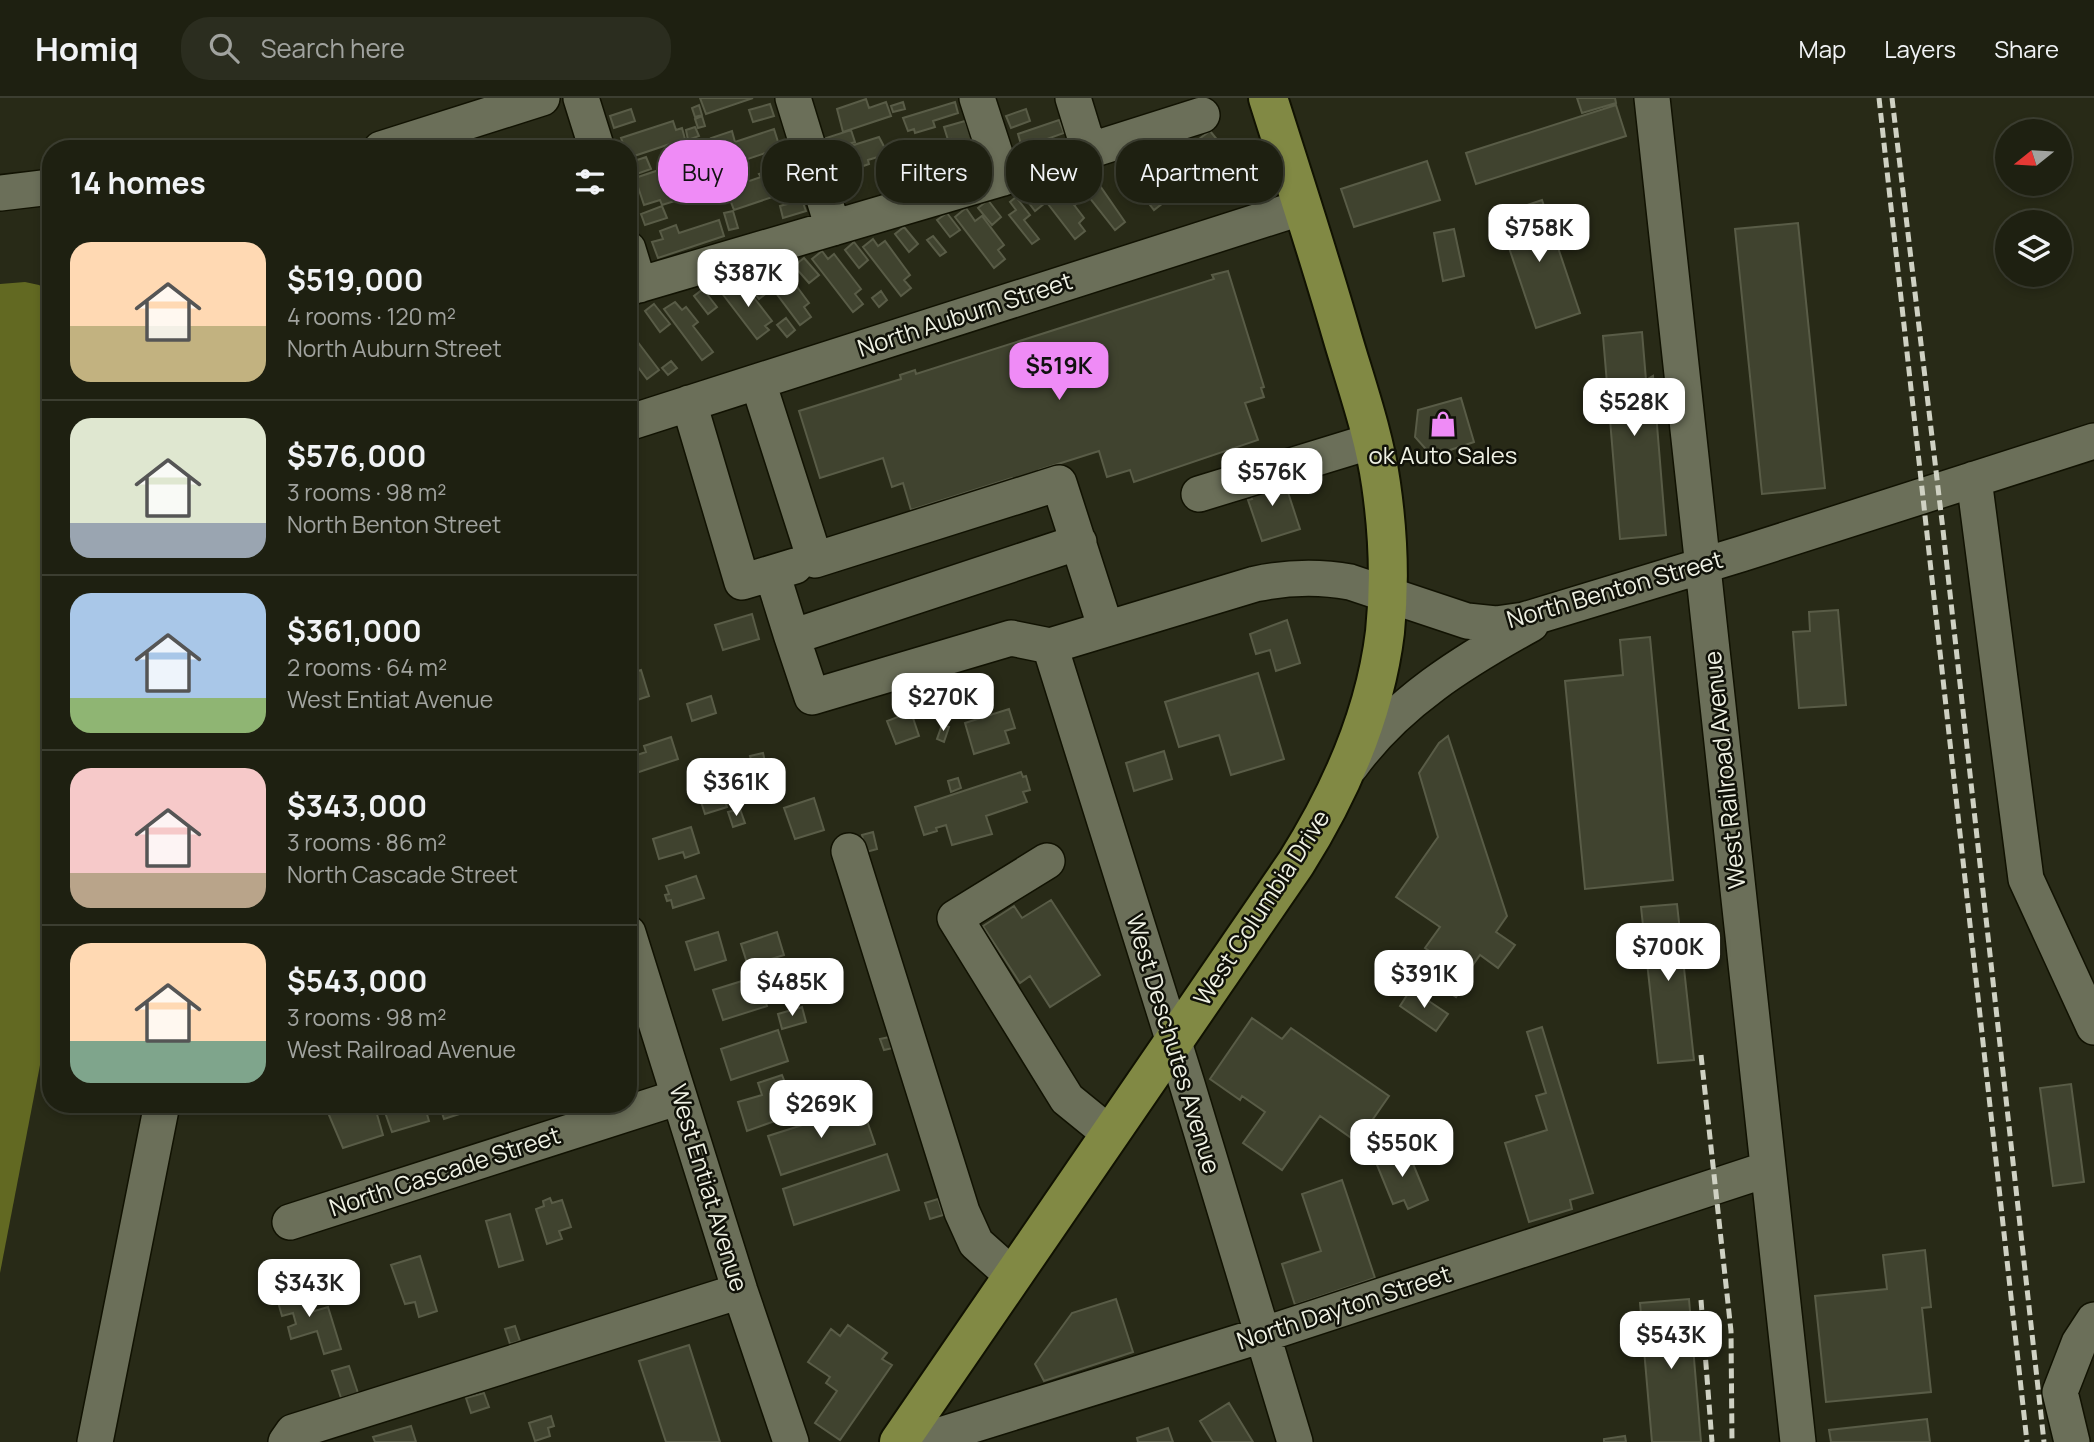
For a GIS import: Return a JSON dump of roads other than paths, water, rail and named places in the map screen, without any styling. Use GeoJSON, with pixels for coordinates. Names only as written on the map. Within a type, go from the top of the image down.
{"type":"FeatureCollection","features":[{"type":"Feature","properties":{"kind":"main road","name":"West Columbia Drive"},"geometry":{"type":"LineString","coordinates":[[899,1442],[1296,863],[1344,776],[1360,737],[1372,695],[1385,632],[1385,522],[1381,483],[1372,441],[1268,98]]}},
{"type":"Feature","properties":{"kind":"street"},"geometry":{"type":"LineString","coordinates":[[402,140],[478,108],[542,98]]}},
{"type":"Feature","properties":{"kind":"street"},"geometry":{"type":"LineString","coordinates":[[581,98],[594,140]]}},
{"type":"Feature","properties":{"kind":"street"},"geometry":{"type":"LineString","coordinates":[[793,98],[833,228]]}},
{"type":"Feature","properties":{"kind":"street"},"geometry":{"type":"LineString","coordinates":[[977,98],[1003,178]]}},
{"type":"Feature","properties":{"kind":"street"},"geometry":{"type":"LineString","coordinates":[[1073,98],[1086,140]]}},
{"type":"Feature","properties":{"kind":"street","name":"West Railroad Avenue"},"geometry":{"type":"LineString","coordinates":[[1652,98],[1798,1442]]}},
{"type":"Feature","properties":{"kind":"street"},"geometry":{"type":"LineString","coordinates":[[1102,146],[1202,115]]}},
{"type":"Feature","properties":{"kind":"street"},"geometry":{"type":"LineString","coordinates":[[637,285],[1006,177]]}},
{"type":"Feature","properties":{"kind":"street"},"geometry":{"type":"LineString","coordinates":[[0,193],[42,188]]}},
{"type":"Feature","properties":{"kind":"street","name":"North Auburn Street"},"geometry":{"type":"LineString","coordinates":[[637,420],[1303,207]]}},
{"type":"Feature","properties":{"kind":"street"},"geometry":{"type":"LineString","coordinates":[[758,382],[815,560]]}},
{"type":"Feature","properties":{"kind":"street"},"geometry":{"type":"LineString","coordinates":[[689,403],[742,582],[1059,483],[1106,629]]}},
{"type":"Feature","properties":{"kind":"street"},"geometry":{"type":"LineString","coordinates":[[1199,494],[1372,441]]}},
{"type":"Feature","properties":{"kind":"street","name":"North Benton Street"},"geometry":{"type":"LineString","coordinates":[[1050,646],[1282,578],[1350,582],[1451,617],[1481,623],[1511,622],[1550,614],[2094,441]]}},
{"type":"Feature","properties":{"kind":"street"},"geometry":{"type":"LineString","coordinates":[[1975,479],[2026,879],[2094,1027]]}},
{"type":"Feature","properties":{"kind":"street"},"geometry":{"type":"LineString","coordinates":[[792,638],[1079,542]]}},
{"type":"Feature","properties":{"kind":"street"},"geometry":{"type":"LineString","coordinates":[[772,573],[812,697],[1011,638],[1050,646]]}},
{"type":"Feature","properties":{"kind":"street"},"geometry":{"type":"LineString","coordinates":[[1344,776],[1377,735],[1427,689],[1475,656],[1550,614]]}},
{"type":"Feature","properties":{"kind":"street","name":"West Deschutes Avenue"},"geometry":{"type":"LineString","coordinates":[[1050,646],[1295,1442]]}},
{"type":"Feature","properties":{"kind":"street"},"geometry":{"type":"LineString","coordinates":[[849,851],[962,1212],[976,1243],[1013,1276]]}},
{"type":"Feature","properties":{"kind":"street"},"geometry":{"type":"LineString","coordinates":[[1047,861],[955,918],[1066,1099],[1110,1135]]}},
{"type":"Feature","properties":{"kind":"street","name":"West Entiat Avenue"},"geometry":{"type":"LineString","coordinates":[[637,962],[740,1291],[791,1442]]}},
{"type":"Feature","properties":{"kind":"street","name":"North Cascade Street"},"geometry":{"type":"LineString","coordinates":[[637,1110],[679,1097]]}},
{"type":"Feature","properties":{"kind":"street"},"geometry":{"type":"LineString","coordinates":[[95,1442],[160,1113]]}},
{"type":"Feature","properties":{"kind":"street","name":"North Cascade Street"},"geometry":{"type":"LineString","coordinates":[[290,1222],[629,1113]]}},
{"type":"Feature","properties":{"kind":"street","name":"North Dayton Street"},"geometry":{"type":"LineString","coordinates":[[918,1442],[1262,1335],[1768,1169]]}},
{"type":"Feature","properties":{"kind":"street"},"geometry":{"type":"LineString","coordinates":[[286,1442],[293,1432],[740,1291]]}},
{"type":"Feature","properties":{"kind":"street"},"geometry":{"type":"LineString","coordinates":[[2072,1442],[2060,1392],[2079,1343],[2094,1320]]}},
{"type":"Feature","properties":{"kind":"railway"},"geometry":{"type":"LineString","coordinates":[[1879,98],[2027,1442]]}},
{"type":"Feature","properties":{"kind":"railway"},"geometry":{"type":"LineString","coordinates":[[1892,98],[1943,530],[2044,1442]]}},
{"type":"Feature","properties":{"kind":"railway"},"geometry":{"type":"LineString","coordinates":[[1701,1055],[1731,1331],[1732,1442]]}},
{"type":"Feature","properties":{"kind":"railway"},"geometry":{"type":"LineString","coordinates":[[1701,1300],[1712,1442]]}},
{"type":"Feature","properties":{"kind":"place","name":"ok Auto Sales"},"geometry":{"type":"Point","coordinates":[1443,424]}}]}
